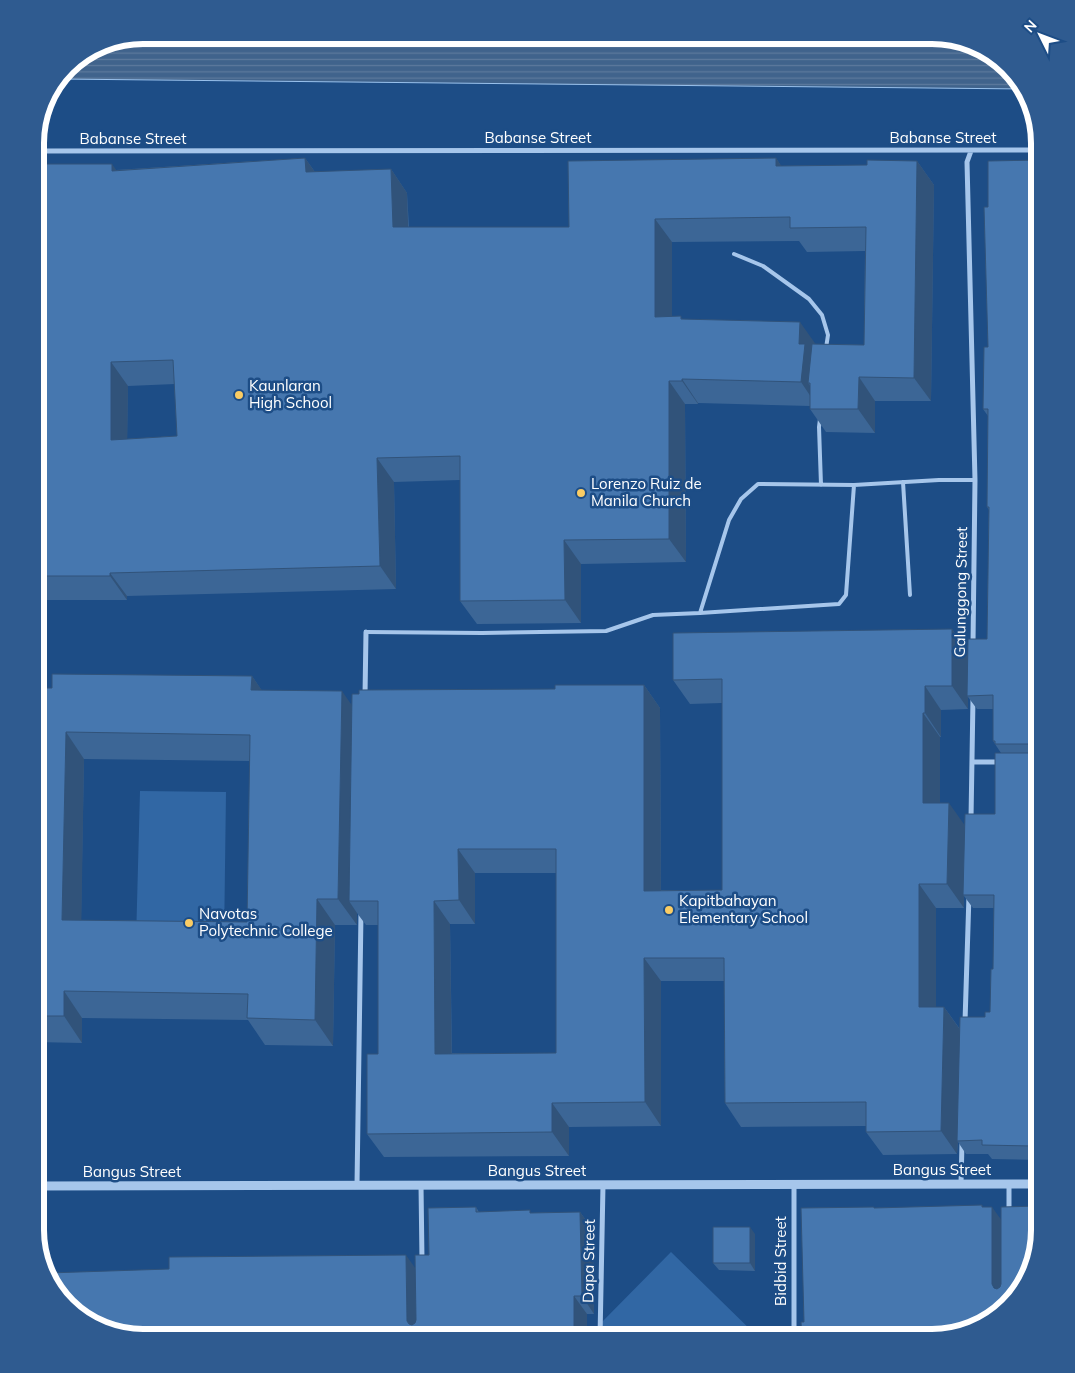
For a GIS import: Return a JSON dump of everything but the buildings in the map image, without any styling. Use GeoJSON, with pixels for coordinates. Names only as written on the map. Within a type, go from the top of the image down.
{"type":"FeatureCollection","features":[{"type":"Feature","properties":{"kind":"street","name":"Galunggong Street"},"geometry":{"type":"LineString","coordinates":[[971,150],[967,162],[975,480],[973,655]]}},
{"type":"Feature","properties":{"kind":"street","name":"Babanse Street"},"geometry":{"type":"LineString","coordinates":[[44,151],[1031,150]]}},
{"type":"Feature","properties":{"kind":"street"},"geometry":{"type":"LineString","coordinates":[[365,706],[366,632]]}},
{"type":"Feature","properties":{"kind":"street"},"geometry":{"type":"LineString","coordinates":[[970,821],[973,694]]}},
{"type":"Feature","properties":{"kind":"street"},"geometry":{"type":"LineString","coordinates":[[972,762],[1011,762]]}},
{"type":"Feature","properties":{"kind":"street"},"geometry":{"type":"LineString","coordinates":[[965,1027],[969,890]]}},
{"type":"Feature","properties":{"kind":"street"},"geometry":{"type":"LineString","coordinates":[[357,1185],[362,906]]}},
{"type":"Feature","properties":{"kind":"street"},"geometry":{"type":"LineString","coordinates":[[961,1184],[962,1135]]}},
{"type":"Feature","properties":{"kind":"street","name":"Bidbid Street"},"geometry":{"type":"LineString","coordinates":[[794,1184],[794,1329]]}},
{"type":"Feature","properties":{"kind":"street"},"geometry":{"type":"LineString","coordinates":[[1009,1184],[1009,1213]]}},
{"type":"Feature","properties":{"kind":"street","name":"Bangus Street"},"geometry":{"type":"LineString","coordinates":[[44,1186],[1031,1184]]}},
{"type":"Feature","properties":{"kind":"street","name":"Dapa Street"},"geometry":{"type":"LineString","coordinates":[[600,1329],[603,1185]]}},
{"type":"Feature","properties":{"kind":"street"},"geometry":{"type":"LineString","coordinates":[[421,1186],[422,1262]]}},
{"type":"Feature","properties":{"kind":"lane"},"geometry":{"type":"LineString","coordinates":[[734,254],[763,266],[810,299],[822,315],[828,335],[826,353]]}},
{"type":"Feature","properties":{"kind":"lane"},"geometry":{"type":"LineString","coordinates":[[820,418],[821,485]]}},
{"type":"Feature","properties":{"kind":"lane"},"geometry":{"type":"LineString","coordinates":[[700,613],[729,520],[741,500],[758,484],[854,485],[975,480]]}},
{"type":"Feature","properties":{"kind":"lane"},"geometry":{"type":"LineString","coordinates":[[903,482],[910,595]]}},
{"type":"Feature","properties":{"kind":"lane"},"geometry":{"type":"LineString","coordinates":[[366,632],[606,631],[653,615],[839,604],[846,595],[854,485]]}},
{"type":"Feature","properties":{"kind":"shaded area"},"geometry":{"type":"Polygon","coordinates":[[[142,44],[939,44],[958,47],[982,57],[1007,77],[1015,89],[66,79],[82,64],[105,51],[117,47],[142,44]]]}},
{"type":"Feature","properties":{"kind":"shaded area"},"geometry":{"type":"Polygon","coordinates":[[[140,791],[226,792],[224,942],[136,941],[140,791]]]}},
{"type":"Feature","properties":{"kind":"shaded area"},"geometry":{"type":"Polygon","coordinates":[[[671,1252],[750,1329],[605,1329],[600,1324],[671,1252]]]}},
{"type":"Feature","properties":{"kind":"place","name":"Kaunlaran High School"},"geometry":{"type":"Point","coordinates":[239,395]}},
{"type":"Feature","properties":{"kind":"place","name":"Lorenzo Ruiz de Manila Church"},"geometry":{"type":"Point","coordinates":[581,493]}},
{"type":"Feature","properties":{"kind":"place","name":"Kapitbahayan Elementary School"},"geometry":{"type":"Point","coordinates":[669,910]}},
{"type":"Feature","properties":{"kind":"place","name":"Navotas Polytechnic College"},"geometry":{"type":"Point","coordinates":[189,923]}}]}
